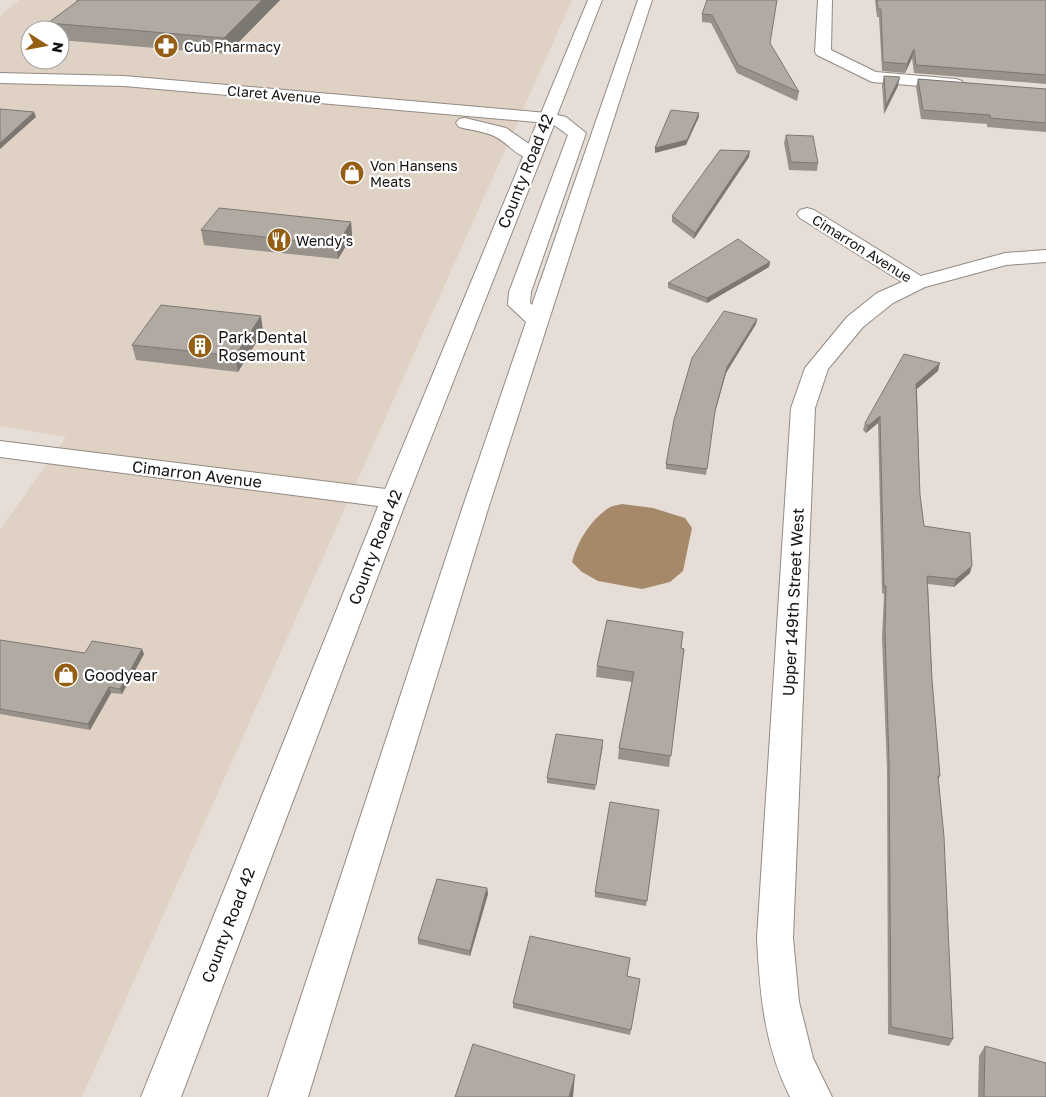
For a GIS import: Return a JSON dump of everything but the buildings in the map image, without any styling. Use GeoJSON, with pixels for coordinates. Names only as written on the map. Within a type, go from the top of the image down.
{"type":"FeatureCollection","features":[{"type":"Feature","properties":{"kind":"main road","name":"County Road 42"},"geometry":{"type":"LineString","coordinates":[[161,1097],[394,499],[595,0]]}},
{"type":"Feature","properties":{"kind":"main road"},"geometry":{"type":"LineString","coordinates":[[288,1097],[472,518],[645,0]]}},
{"type":"Feature","properties":{"kind":"main road"},"geometry":{"type":"LineString","coordinates":[[825,0],[823,52],[872,77],[969,85]]}},
{"type":"Feature","properties":{"kind":"main road","name":"Claret Avenue"},"geometry":{"type":"LineString","coordinates":[[0,78],[124,81],[547,118],[560,121],[577,133],[520,292],[519,305],[538,320]]}},
{"type":"Feature","properties":{"kind":"main road","name":"Claret Avenue"},"geometry":{"type":"LineString","coordinates":[[0,89],[112,92],[458,122],[473,124],[500,132],[532,154]]}},
{"type":"Feature","properties":{"kind":"main road","name":"Cimarron Avenue"},"geometry":{"type":"LineString","coordinates":[[807,214],[918,283]]}},
{"type":"Feature","properties":{"kind":"main road","name":"Upper 149th Street West"},"geometry":{"type":"LineString","coordinates":[[812,1097],[795,1064],[780,1002],[775,938],[803,408],[817,368],[855,322],[885,298],[918,283],[1005,259],[1046,256]]}},
{"type":"Feature","properties":{"kind":"main road","name":"Cimarron Avenue"},"geometry":{"type":"LineString","coordinates":[[0,449],[394,499]]}},
{"type":"Feature","properties":{"kind":"shaded area"},"geometry":{"type":"Polygon","coordinates":[[[20,0],[572,0],[82,1097],[0,1097],[0,530],[66,437],[0,426],[0,16],[20,0]]]}},
{"type":"Feature","properties":{"kind":"shaded area"},"geometry":{"type":"Polygon","coordinates":[[[622,504],[653,508],[685,518],[692,528],[683,571],[670,582],[642,589],[598,581],[582,572],[572,562],[581,540],[595,520],[609,508],[622,504]]]}},
{"type":"Feature","properties":{"kind":"place","name":"Cub Pharmacy"},"geometry":{"type":"Point","coordinates":[166,46]}},
{"type":"Feature","properties":{"kind":"place","name":"Von Hansens Meats"},"geometry":{"type":"Point","coordinates":[352,173]}},
{"type":"Feature","properties":{"kind":"place","name":"Wendy's"},"geometry":{"type":"Point","coordinates":[279,240]}},
{"type":"Feature","properties":{"kind":"place","name":"Park Dental Rosemount"},"geometry":{"type":"Point","coordinates":[200,346]}},
{"type":"Feature","properties":{"kind":"place","name":"Goodyear"},"geometry":{"type":"Point","coordinates":[66,675]}}]}
